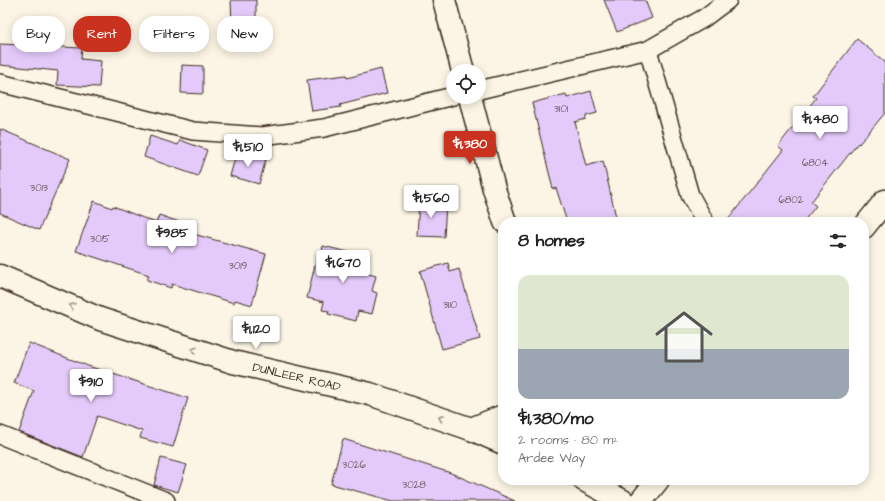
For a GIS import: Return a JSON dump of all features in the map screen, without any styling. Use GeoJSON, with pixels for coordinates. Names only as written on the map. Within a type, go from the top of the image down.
{"type":"FeatureCollection","features":[{"type":"Feature","properties":{"kind":"street"},"geometry":{"type":"LineString","coordinates":[[444,0],[461,64]]}},
{"type":"Feature","properties":{"kind":"street"},"geometry":{"type":"LineString","coordinates":[[472,104],[494,189],[503,217]]}},
{"type":"Feature","properties":{"kind":"street"},"geometry":{"type":"LineString","coordinates":[[869,221],[885,201]]}},
{"type":"Feature","properties":{"kind":"street","name":"DUNLEER ROAD"},"geometry":{"type":"LineString","coordinates":[[0,276],[100,318],[233,362],[370,394],[471,429],[498,441]]}},
{"type":"Feature","properties":{"kind":"street"},"geometry":{"type":"LineString","coordinates":[[471,429],[498,418]]}},
{"type":"Feature","properties":{"kind":"street"},"geometry":{"type":"LineString","coordinates":[[593,485],[623,501]]}},
{"type":"Feature","properties":{"kind":"street"},"geometry":{"type":"LineString","coordinates":[[618,485],[630,501]]}},
{"type":"Feature","properties":{"kind":"street"},"geometry":{"type":"LineString","coordinates":[[641,501],[654,485]]}},
{"type":"Feature","properties":{"kind":"lane"},"geometry":{"type":"LineString","coordinates":[[486,88],[648,50],[704,18],[728,0]]}},
{"type":"Feature","properties":{"kind":"lane"},"geometry":{"type":"LineString","coordinates":[[648,50],[690,194],[702,217]]}},
{"type":"Feature","properties":{"kind":"lane"},"geometry":{"type":"LineString","coordinates":[[0,83],[193,131],[262,136],[324,128],[446,98]]}},
{"type":"Feature","properties":{"kind":"lane"},"geometry":{"type":"LineString","coordinates":[[0,435],[166,501]]}},
{"type":"Feature","properties":{"kind":"building"},"geometry":{"type":"Polygon","coordinates":[[[231,0],[256,0],[256,16],[232,16],[231,0]]]}},
{"type":"Feature","properties":{"kind":"building"},"geometry":{"type":"Polygon","coordinates":[[[604,0],[645,0],[652,18],[617,32],[604,0]]]}},
{"type":"Feature","properties":{"kind":"building"},"geometry":{"type":"Polygon","coordinates":[[[857,39],[885,62],[885,113],[859,144],[858,143],[811,202],[816,206],[807,217],[730,217],[783,150],[778,146],[816,98],[813,96],[857,39]]]}},
{"type":"Feature","properties":{"kind":"building"},"geometry":{"type":"Polygon","coordinates":[[[0,44],[12,45],[12,52],[65,52],[65,47],[73,48],[73,52],[82,52],[81,59],[101,61],[99,87],[57,85],[58,71],[0,65],[0,44]]]}},
{"type":"Feature","properties":{"kind":"building"},"geometry":{"type":"Polygon","coordinates":[[[182,65],[203,66],[203,94],[181,93],[182,65]]]}},
{"type":"Feature","properties":{"kind":"building"},"geometry":{"type":"Polygon","coordinates":[[[381,69],[387,93],[340,105],[341,107],[312,111],[307,80],[346,75],[347,78],[381,69]]]}},
{"type":"Feature","properties":{"kind":"building"},"geometry":{"type":"Polygon","coordinates":[[[591,91],[597,113],[586,116],[586,119],[575,122],[586,166],[603,161],[616,217],[565,217],[556,188],[553,189],[532,103],[566,94],[567,98],[591,91]]]}},
{"type":"Feature","properties":{"kind":"building"},"geometry":{"type":"Polygon","coordinates":[[[0,129],[70,159],[39,230],[0,213],[0,129]]]}},
{"type":"Feature","properties":{"kind":"building"},"geometry":{"type":"Polygon","coordinates":[[[150,136],[178,145],[180,140],[207,150],[198,176],[144,157],[150,136]]]}},
{"type":"Feature","properties":{"kind":"building"},"geometry":{"type":"Polygon","coordinates":[[[237,151],[266,159],[259,184],[230,176],[237,151]]]}},
{"type":"Feature","properties":{"kind":"building"},"geometry":{"type":"Polygon","coordinates":[[[94,201],[112,208],[113,206],[156,223],[159,215],[188,225],[186,232],[266,254],[252,305],[235,300],[234,303],[172,284],[171,288],[147,280],[149,275],[76,251],[94,201]]]}},
{"type":"Feature","properties":{"kind":"building"},"geometry":{"type":"Polygon","coordinates":[[[419,201],[446,203],[444,237],[417,236],[419,201]]]}},
{"type":"Feature","properties":{"kind":"building"},"geometry":{"type":"Polygon","coordinates":[[[323,246],[369,257],[366,273],[376,276],[372,291],[377,293],[372,314],[358,311],[356,321],[328,314],[329,311],[322,310],[324,302],[307,298],[316,261],[320,262],[323,246]]]}},
{"type":"Feature","properties":{"kind":"building"},"geometry":{"type":"Polygon","coordinates":[[[448,263],[450,272],[459,269],[480,339],[442,349],[420,271],[448,263]]]}},
{"type":"Feature","properties":{"kind":"building"},"geometry":{"type":"Polygon","coordinates":[[[29,343],[88,366],[188,398],[173,447],[140,438],[142,431],[97,416],[83,457],[19,432],[34,391],[14,383],[29,343]]]}},
{"type":"Feature","properties":{"kind":"building"},"geometry":{"type":"Polygon","coordinates":[[[343,439],[451,473],[515,501],[393,501],[331,484],[343,439]]]}},
{"type":"Feature","properties":{"kind":"building"},"geometry":{"type":"Polygon","coordinates":[[[161,458],[187,465],[178,492],[154,485],[161,458]]]}}]}
